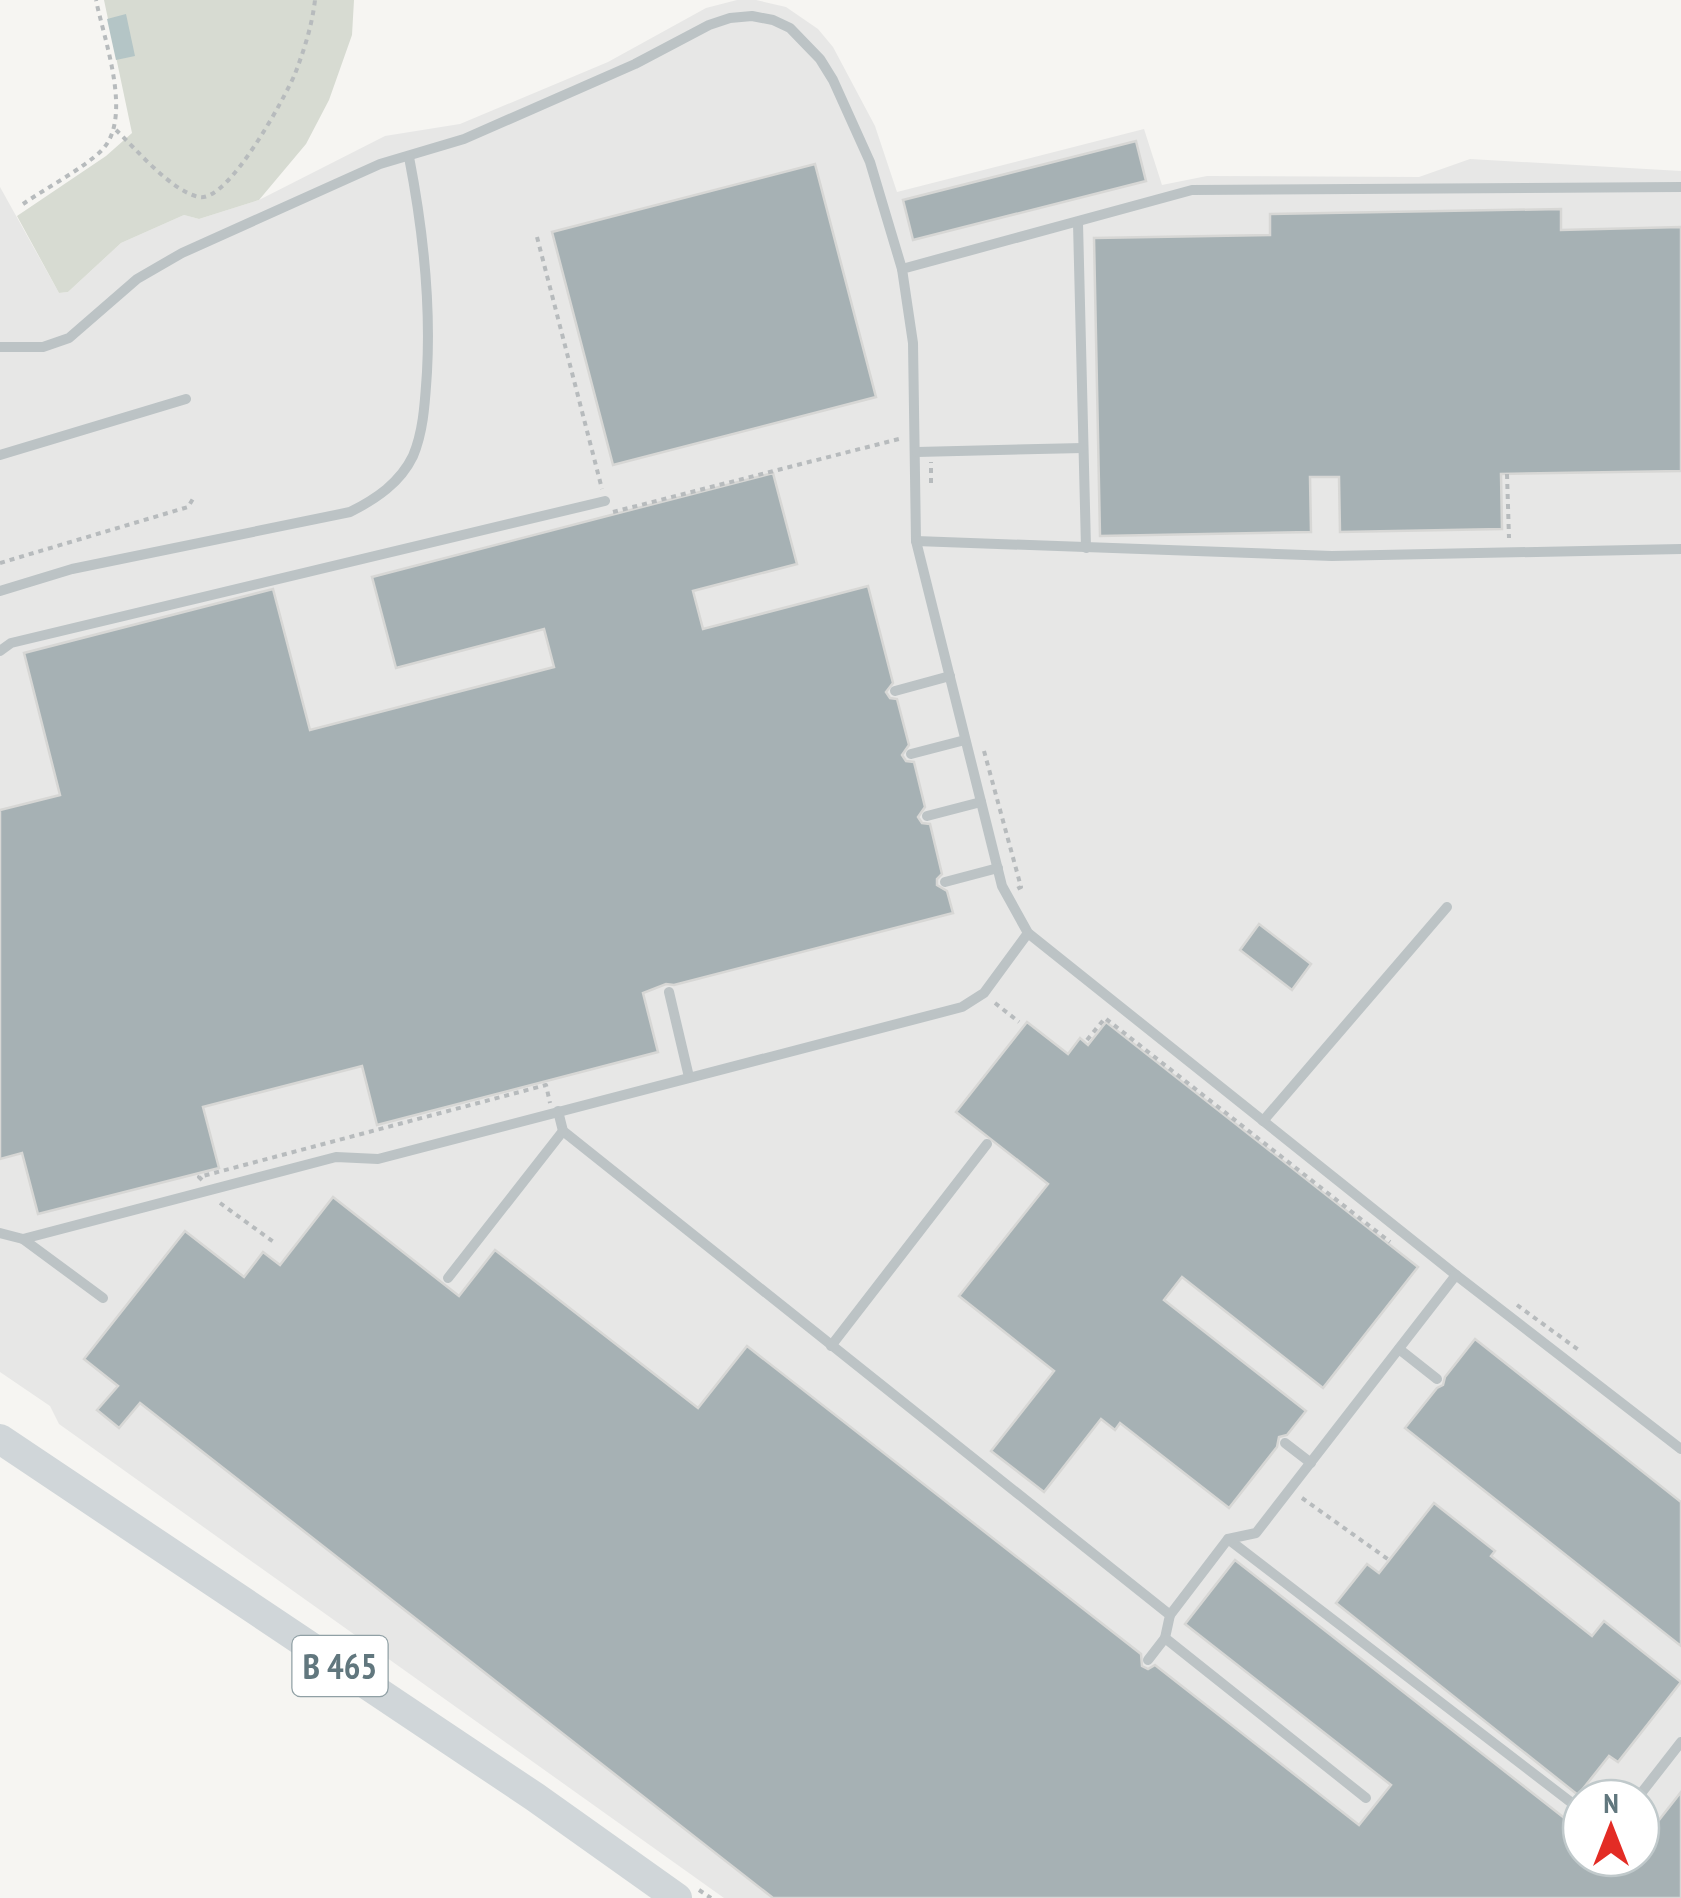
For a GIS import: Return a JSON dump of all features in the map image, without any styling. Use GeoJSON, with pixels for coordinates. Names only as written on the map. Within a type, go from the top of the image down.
{"type":"FeatureCollection","features":[{"type":"Feature","properties":{"kind":"main road","name":"B 465"},"geometry":{"type":"LineString","coordinates":[[0,1439],[535,1797],[677,1898]]}},
{"type":"Feature","properties":{"kind":"lane"},"geometry":{"type":"LineString","coordinates":[[0,346],[43,347],[69,338],[137,279],[182,253],[380,164],[464,140],[579,90],[709,25],[752,16],[773,20],[804,40],[833,80],[870,162],[902,269],[913,343],[916,541],[1002,886],[1028,933],[1456,1276],[1681,1450]]}},
{"type":"Feature","properties":{"kind":"lane"},"geometry":{"type":"LineString","coordinates":[[0,591],[72,569],[350,512],[376,499],[398,478],[412,458],[421,430],[429,327],[426,268],[409,157]]}},
{"type":"Feature","properties":{"kind":"lane"},"geometry":{"type":"LineString","coordinates":[[902,269],[1192,190],[1681,187]]}},
{"type":"Feature","properties":{"kind":"lane"},"geometry":{"type":"LineString","coordinates":[[1078,223],[1086,548]]}},
{"type":"Feature","properties":{"kind":"lane"},"geometry":{"type":"LineString","coordinates":[[0,455],[186,399]]}},
{"type":"Feature","properties":{"kind":"lane"},"geometry":{"type":"LineString","coordinates":[[917,446],[932,452],[1083,448]]}},
{"type":"Feature","properties":{"kind":"lane"},"geometry":{"type":"LineString","coordinates":[[0,651],[11,643],[605,501]]}},
{"type":"Feature","properties":{"kind":"lane"},"geometry":{"type":"LineString","coordinates":[[916,541],[1332,556],[1681,549]]}},
{"type":"Feature","properties":{"kind":"lane"},"geometry":{"type":"LineString","coordinates":[[895,691],[950,676]]}},
{"type":"Feature","properties":{"kind":"lane"},"geometry":{"type":"LineString","coordinates":[[912,754],[966,740]]}},
{"type":"Feature","properties":{"kind":"lane"},"geometry":{"type":"LineString","coordinates":[[928,816],[981,802]]}},
{"type":"Feature","properties":{"kind":"lane"},"geometry":{"type":"LineString","coordinates":[[944,882],[998,868]]}},
{"type":"Feature","properties":{"kind":"lane"},"geometry":{"type":"LineString","coordinates":[[1263,1121],[1447,907]]}},
{"type":"Feature","properties":{"kind":"lane"},"geometry":{"type":"LineString","coordinates":[[23,1239],[336,1156],[378,1159],[962,1007],[984,993],[1028,933]]}},
{"type":"Feature","properties":{"kind":"lane"},"geometry":{"type":"LineString","coordinates":[[669,992],[690,1076]]}},
{"type":"Feature","properties":{"kind":"lane"},"geometry":{"type":"LineString","coordinates":[[558,1110],[563,1131],[1170,1615]]}},
{"type":"Feature","properties":{"kind":"lane"},"geometry":{"type":"LineString","coordinates":[[448,1278],[563,1131]]}},
{"type":"Feature","properties":{"kind":"lane"},"geometry":{"type":"LineString","coordinates":[[830,1346],[987,1144]]}},
{"type":"Feature","properties":{"kind":"lane"},"geometry":{"type":"LineString","coordinates":[[0,1234],[23,1239],[103,1298]]}},
{"type":"Feature","properties":{"kind":"lane"},"geometry":{"type":"LineString","coordinates":[[1148,1660],[1165,1638],[1170,1615],[1228,1538],[1256,1533],[1456,1276]]}},
{"type":"Feature","properties":{"kind":"lane"},"geometry":{"type":"LineString","coordinates":[[1399,1349],[1437,1379]]}},
{"type":"Feature","properties":{"kind":"lane"},"geometry":{"type":"LineString","coordinates":[[1286,1443],[1310,1463]]}},
{"type":"Feature","properties":{"kind":"lane"},"geometry":{"type":"LineString","coordinates":[[1228,1538],[1561,1795]]}},
{"type":"Feature","properties":{"kind":"lane"},"geometry":{"type":"LineString","coordinates":[[1165,1638],[1366,1798]]}},
{"type":"Feature","properties":{"kind":"lane"},"geometry":{"type":"LineString","coordinates":[[1653,1778],[1681,1742]]}},
{"type":"Feature","properties":{"kind":"path"},"geometry":{"type":"LineString","coordinates":[[23,204],[101,151],[116,130],[117,103],[96,0]]}},
{"type":"Feature","properties":{"kind":"path"},"geometry":{"type":"LineString","coordinates":[[116,130],[180,188],[200,198],[212,196],[239,167],[294,77],[313,23],[315,0]]}},
{"type":"Feature","properties":{"kind":"path"},"geometry":{"type":"LineString","coordinates":[[537,237],[609,514],[898,439],[917,446]]}},
{"type":"Feature","properties":{"kind":"path"},"geometry":{"type":"LineString","coordinates":[[931,485],[932,452]]}},
{"type":"Feature","properties":{"kind":"path"},"geometry":{"type":"LineString","coordinates":[[1508,474],[1509,553]]}},
{"type":"Feature","properties":{"kind":"path"},"geometry":{"type":"LineString","coordinates":[[0,563],[188,507],[194,497]]}},
{"type":"Feature","properties":{"kind":"path"},"geometry":{"type":"LineString","coordinates":[[984,993],[1019,1022]]}},
{"type":"Feature","properties":{"kind":"path"},"geometry":{"type":"LineString","coordinates":[[1088,1040],[1105,1018],[1400,1250]]}},
{"type":"Feature","properties":{"kind":"path"},"geometry":{"type":"LineString","coordinates":[[344,1138],[546,1086]]}},
{"type":"Feature","properties":{"kind":"path"},"geometry":{"type":"LineString","coordinates":[[1290,1489],[1389,1560]]}},
{"type":"Feature","properties":{"kind":"shaded area"},"geometry":{"type":"Polygon","coordinates":[[[104,0],[354,0],[352,35],[329,100],[306,144],[259,200],[199,219],[184,215],[121,243],[68,292],[59,293],[17,216],[106,156],[132,133],[104,0]]]}},
{"type":"Feature","properties":{"kind":"shaded area"},"geometry":{"type":"Polygon","coordinates":[[[737,0],[786,7],[818,29],[833,47],[875,126],[897,192],[1144,129],[1162,185],[1207,176],[1419,177],[1470,159],[1681,171],[1681,1898],[724,1898],[59,1424],[50,1406],[0,1372],[0,187],[59,293],[68,292],[121,243],[184,215],[199,219],[259,200],[385,136],[460,124],[608,62],[706,8],[737,0]]]}},
{"type":"Feature","properties":{"kind":"shaded area"},"geometry":{"type":"Polygon","coordinates":[[[126,14],[135,56],[116,60],[107,19],[126,14]]]}},
{"type":"Feature","properties":{"kind":"building"},"geometry":{"type":"Polygon","coordinates":[[[1136,141],[1146,181],[913,240],[903,200],[1136,141]]]}},
{"type":"Feature","properties":{"kind":"building"},"geometry":{"type":"Polygon","coordinates":[[[815,164],[876,397],[613,465],[552,232],[815,164]]]}},
{"type":"Feature","properties":{"kind":"building"},"geometry":{"type":"Polygon","coordinates":[[[1561,209],[1561,230],[1681,227],[1681,471],[1501,474],[1502,529],[1340,532],[1339,477],[1310,477],[1311,532],[1100,536],[1094,238],[1270,235],[1270,214],[1561,209]]]}},
{"type":"Feature","properties":{"kind":"building"},"geometry":{"type":"Polygon","coordinates":[[[773,473],[797,564],[693,591],[703,629],[868,586],[893,683],[886,692],[897,699],[909,745],[902,755],[906,761],[914,762],[925,807],[918,817],[922,823],[930,824],[942,874],[937,885],[947,891],[953,913],[666,984],[643,993],[658,1052],[377,1125],[362,1066],[203,1107],[219,1168],[38,1214],[22,1153],[0,1159],[0,810],[60,795],[24,653],[273,589],[310,730],[554,667],[544,629],[396,668],[372,577],[773,473]]]}},
{"type":"Feature","properties":{"kind":"building"},"geometry":{"type":"Polygon","coordinates":[[[1259,924],[1311,964],[1292,990],[1240,950],[1259,924]]]}},
{"type":"Feature","properties":{"kind":"building"},"geometry":{"type":"Polygon","coordinates":[[[1027,1022],[1068,1054],[1080,1038],[1088,1045],[1106,1022],[1418,1267],[1323,1388],[1182,1277],[1164,1300],[1306,1411],[1287,1435],[1279,1437],[1277,1447],[1229,1508],[1120,1423],[1115,1430],[1101,1419],[1044,1492],[991,1451],[1054,1371],[959,1296],[1048,1184],[956,1112],[1027,1022]]]}},
{"type":"Feature","properties":{"kind":"building"},"geometry":{"type":"Polygon","coordinates":[[[333,1197],[459,1296],[495,1250],[698,1408],[747,1346],[1141,1654],[1142,1666],[1148,1669],[1155,1665],[1359,1825],[1391,1785],[1185,1624],[1235,1560],[1561,1815],[1561,1878],[1661,1878],[1661,1818],[1681,1792],[1681,1898],[773,1898],[140,1403],[119,1428],[97,1410],[118,1386],[84,1359],[185,1231],[244,1277],[263,1252],[280,1265],[333,1197]]]}},
{"type":"Feature","properties":{"kind":"building"},"geometry":{"type":"Polygon","coordinates":[[[1475,1339],[1681,1502],[1681,1646],[1405,1428],[1443,1385],[1475,1339]]]}},
{"type":"Feature","properties":{"kind":"building"},"geometry":{"type":"Polygon","coordinates":[[[1434,1503],[1495,1551],[1491,1556],[1592,1636],[1604,1621],[1681,1682],[1618,1762],[1609,1756],[1592,1778],[1561,1778],[1561,1782],[1336,1603],[1367,1564],[1379,1573],[1434,1503]]]}}]}
